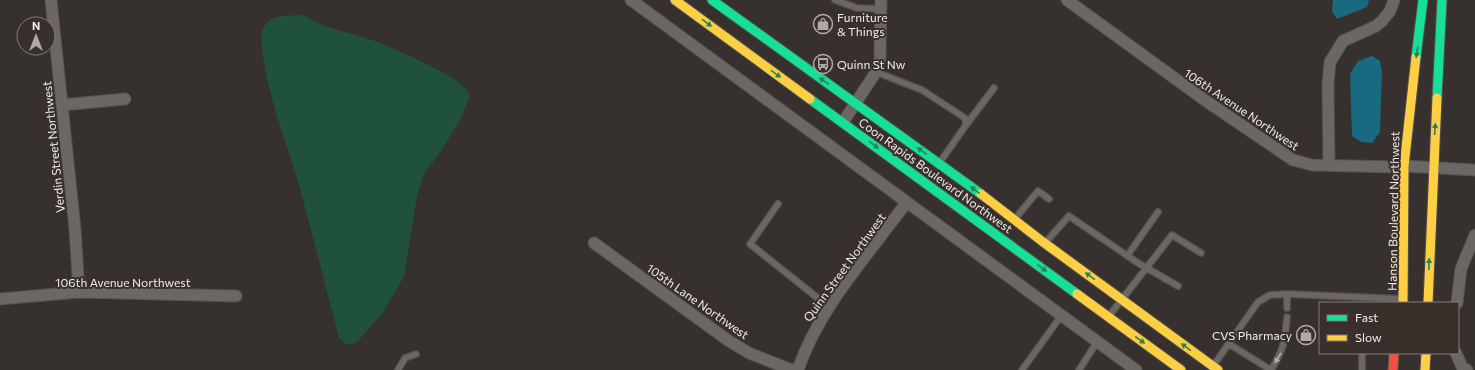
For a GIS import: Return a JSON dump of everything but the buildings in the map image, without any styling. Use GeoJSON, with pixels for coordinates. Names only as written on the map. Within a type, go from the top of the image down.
{"type":"FeatureCollection","features":[{"type":"Feature","properties":{"kind":"main road","name":"Coon Rapids Boulevard Northwest"},"geometry":{"type":"LineString","coordinates":[[675,0],[1182,370]]}},
{"type":"Feature","properties":{"kind":"main road","name":"Coon Rapids Boulevard Northwest"},"geometry":{"type":"LineString","coordinates":[[712,0],[939,163],[1045,244],[1216,368]]}},
{"type":"Feature","properties":{"kind":"main road","name":"Hanson Boulevard Northwest"},"geometry":{"type":"LineString","coordinates":[[1403,302],[1404,166],[1411,92],[1423,0]]}},
{"type":"Feature","properties":{"kind":"main road"},"geometry":{"type":"LineString","coordinates":[[1428,302],[1433,168],[1442,0]]}},
{"type":"Feature","properties":{"kind":"main road"},"geometry":{"type":"LineString","coordinates":[[1393,370],[1394,354]]}},
{"type":"Feature","properties":{"kind":"main road"},"geometry":{"type":"LineString","coordinates":[[1402,354],[1402,370]]}},
{"type":"Feature","properties":{"kind":"main road"},"geometry":{"type":"LineString","coordinates":[[1425,370],[1426,354]]}},
{"type":"Feature","properties":{"kind":"street","name":"Verdin Street Northwest"},"geometry":{"type":"LineString","coordinates":[[51,0],[79,292]]}},
{"type":"Feature","properties":{"kind":"street"},"geometry":{"type":"LineString","coordinates":[[631,0],[906,203],[1136,370]]}},
{"type":"Feature","properties":{"kind":"street","name":"106th Avenue Northwest"},"geometry":{"type":"LineString","coordinates":[[1067,0],[1206,102],[1284,155],[1303,163],[1329,166],[1404,166],[1475,170]]}},
{"type":"Feature","properties":{"kind":"street"},"geometry":{"type":"LineString","coordinates":[[1329,166],[1328,84],[1330,62],[1344,41],[1376,26],[1382,21],[1390,11],[1394,0]]}},
{"type":"Feature","properties":{"kind":"street"},"geometry":{"type":"LineString","coordinates":[[843,122],[876,72],[880,59],[881,4]]}},
{"type":"Feature","properties":{"kind":"street"},"geometry":{"type":"LineString","coordinates":[[62,104],[125,99]]}},
{"type":"Feature","properties":{"kind":"street","name":"Quinn Street Northwest"},"geometry":{"type":"LineString","coordinates":[[798,370],[811,336],[829,307],[906,203]]}},
{"type":"Feature","properties":{"kind":"street"},"geometry":{"type":"LineString","coordinates":[[1457,302],[1461,269],[1475,235]]}},
{"type":"Feature","properties":{"kind":"street","name":"105th Lane Northwest"},"geometry":{"type":"LineString","coordinates":[[594,243],[729,341],[749,353],[792,370]]}},
{"type":"Feature","properties":{"kind":"street","name":"106th Avenue Northwest"},"geometry":{"type":"LineString","coordinates":[[0,299],[79,292],[236,296]]}},
{"type":"Feature","properties":{"kind":"street"},"geometry":{"type":"LineString","coordinates":[[1456,354],[1462,367],[1467,370]]}},
{"type":"Feature","properties":{"kind":"lane"},"geometry":{"type":"LineString","coordinates":[[835,0],[848,3],[857,8],[881,4]]}},
{"type":"Feature","properties":{"kind":"lane"},"geometry":{"type":"LineString","coordinates":[[876,72],[922,90],[965,118],[966,125]]}},
{"type":"Feature","properties":{"kind":"lane"},"geometry":{"type":"LineString","coordinates":[[939,163],[994,88]]}},
{"type":"Feature","properties":{"kind":"lane"},"geometry":{"type":"LineString","coordinates":[[1014,220],[1038,191],[1049,199]]}},
{"type":"Feature","properties":{"kind":"lane"},"geometry":{"type":"LineString","coordinates":[[778,204],[750,244],[829,307]]}},
{"type":"Feature","properties":{"kind":"lane"},"geometry":{"type":"LineString","coordinates":[[1127,256],[1158,212]]}},
{"type":"Feature","properties":{"kind":"lane"},"geometry":{"type":"LineString","coordinates":[[1045,244],[1068,216],[1127,256],[1178,286]]}},
{"type":"Feature","properties":{"kind":"lane"},"geometry":{"type":"LineString","coordinates":[[1109,317],[1172,236],[1201,253]]}},
{"type":"Feature","properties":{"kind":"lane"},"geometry":{"type":"LineString","coordinates":[[1216,368],[1229,344],[1258,302],[1270,295],[1287,294],[1403,302]]}},
{"type":"Feature","properties":{"kind":"lane"},"geometry":{"type":"LineString","coordinates":[[1287,294],[1287,308]]}},
{"type":"Feature","properties":{"kind":"lane"},"geometry":{"type":"LineString","coordinates":[[1022,370],[1061,316]]}},
{"type":"Feature","properties":{"kind":"lane"},"geometry":{"type":"LineString","coordinates":[[1229,344],[1271,370],[1282,352],[1286,341],[1287,317]]}},
{"type":"Feature","properties":{"kind":"lane"},"geometry":{"type":"LineString","coordinates":[[1078,370],[1098,342]]}},
{"type":"Feature","properties":{"kind":"lane"},"geometry":{"type":"LineString","coordinates":[[398,370],[405,358],[416,354]]}},
{"type":"Feature","properties":{"kind":"lane"},"geometry":{"type":"LineString","coordinates":[[1362,354],[1362,370]]}},
{"type":"Feature","properties":{"kind":"green space"},"geometry":{"type":"Polygon","coordinates":[[[303,15],[320,24],[375,41],[413,57],[455,79],[470,96],[461,118],[441,151],[423,175],[417,196],[404,276],[384,311],[357,342],[347,345],[339,338],[303,200],[269,88],[263,56],[262,31],[266,24],[278,17],[303,15]]]}},
{"type":"Feature","properties":{"kind":"water"},"geometry":{"type":"Polygon","coordinates":[[[1333,0],[1369,0],[1367,7],[1337,19],[1332,11],[1333,0]]]}},
{"type":"Feature","properties":{"kind":"water"},"geometry":{"type":"Polygon","coordinates":[[[1372,56],[1380,61],[1382,71],[1380,132],[1372,143],[1361,142],[1352,136],[1350,74],[1358,61],[1372,56]]]}},
{"type":"Feature","properties":{"kind":"traffic: fast"},"geometry":{"type":"LineString","coordinates":[[712,0],[981,194]]}},
{"type":"Feature","properties":{"kind":"traffic: fast"},"geometry":{"type":"LineString","coordinates":[[1416,57],[1423,0]]}},
{"type":"Feature","properties":{"kind":"traffic: fast"},"geometry":{"type":"LineString","coordinates":[[1437,98],[1442,0]]}},
{"type":"Feature","properties":{"kind":"traffic: fast"},"geometry":{"type":"LineString","coordinates":[[810,99],[1077,294]]}},
{"type":"Feature","properties":{"kind":"traffic: slow"},"geometry":{"type":"LineString","coordinates":[[675,0],[810,99]]}},
{"type":"Feature","properties":{"kind":"traffic: slow"},"geometry":{"type":"LineString","coordinates":[[1403,302],[1404,166],[1416,57]]}},
{"type":"Feature","properties":{"kind":"traffic: slow"},"geometry":{"type":"LineString","coordinates":[[1428,302],[1437,98]]}},
{"type":"Feature","properties":{"kind":"traffic: slow"},"geometry":{"type":"LineString","coordinates":[[981,194],[1043,242],[1218,370]]}},
{"type":"Feature","properties":{"kind":"traffic: slow"},"geometry":{"type":"LineString","coordinates":[[1077,294],[1181,370]]}},
{"type":"Feature","properties":{"kind":"traffic: slow"},"geometry":{"type":"LineString","coordinates":[[1425,370],[1426,354]]}},
{"type":"Feature","properties":{"kind":"traffic: jam"},"geometry":{"type":"LineString","coordinates":[[1393,370],[1394,354]]}},
{"type":"Feature","properties":{"kind":"place","name":"Furniture & Things"},"geometry":{"type":"Point","coordinates":[823,24]}},
{"type":"Feature","properties":{"kind":"place","name":"Quinn St Nw"},"geometry":{"type":"Point","coordinates":[823,64]}},
{"type":"Feature","properties":{"kind":"place","name":"CVS Pharmacy"},"geometry":{"type":"Point","coordinates":[1306,335]}}]}
